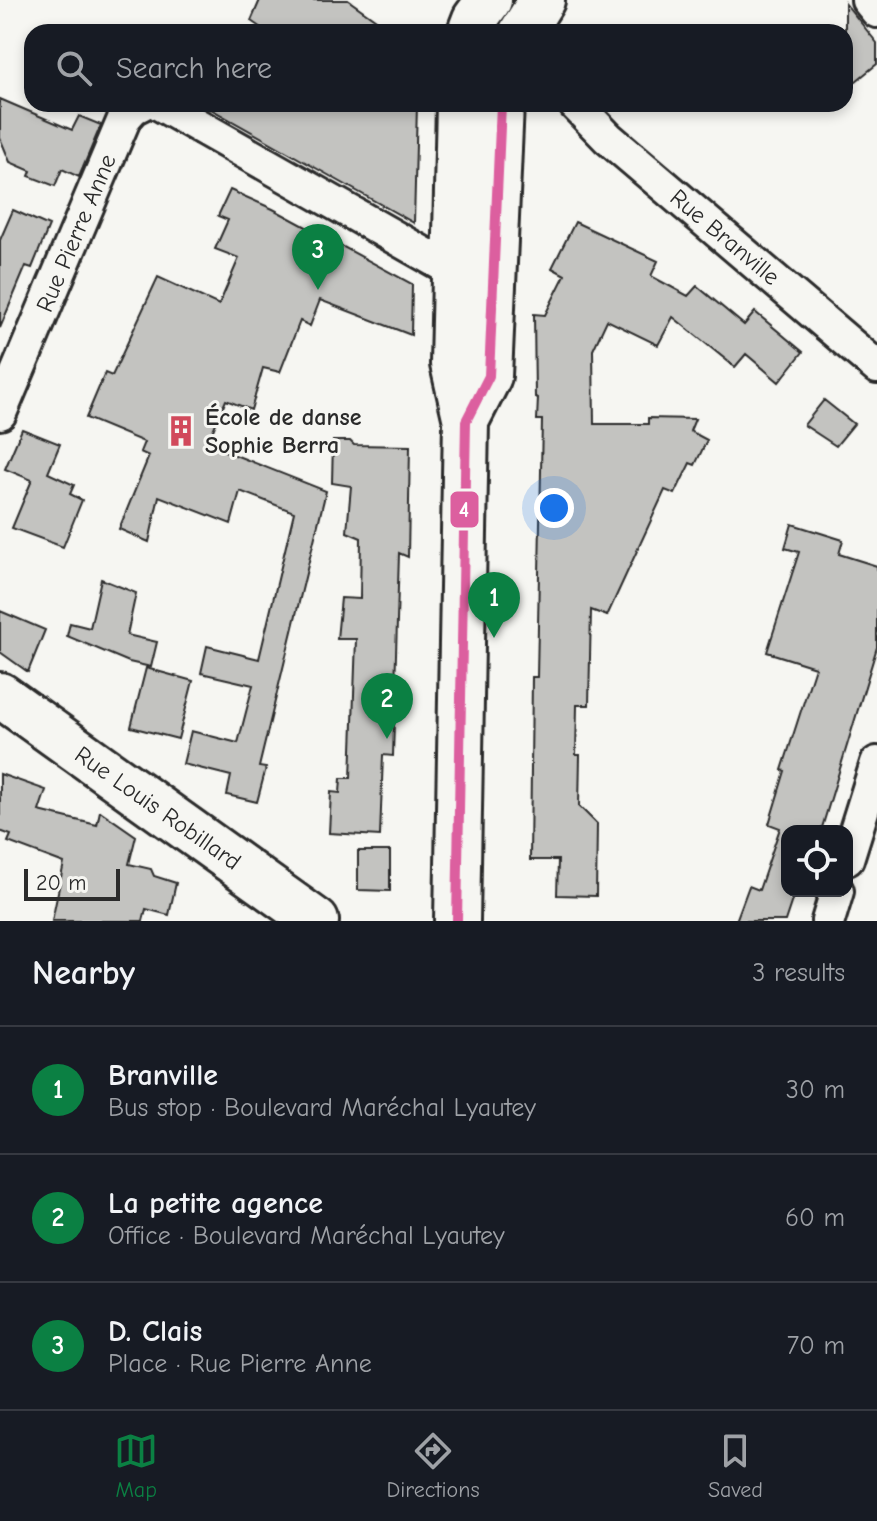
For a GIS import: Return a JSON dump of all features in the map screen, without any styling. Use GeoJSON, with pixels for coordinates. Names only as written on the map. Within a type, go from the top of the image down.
{"type":"FeatureCollection","features":[{"type":"Feature","properties":{"kind":"main road"},"geometry":{"type":"LineString","coordinates":[[527,24],[542,0]]}},
{"type":"Feature","properties":{"kind":"main road"},"geometry":{"type":"LineString","coordinates":[[457,921],[466,421],[453,364],[459,112]]}},
{"type":"Feature","properties":{"kind":"main road"},"geometry":{"type":"LineString","coordinates":[[466,421],[489,376],[501,112]]}},
{"type":"Feature","properties":{"kind":"main road","name":"Rue Louis Robillard"},"geometry":{"type":"LineString","coordinates":[[0,695],[316,921]]}},
{"type":"Feature","properties":{"kind":"street"},"geometry":{"type":"LineString","coordinates":[[868,0],[877,11]]}},
{"type":"Feature","properties":{"kind":"street","name":"Rue Pierre Anne"},"geometry":{"type":"LineString","coordinates":[[0,413],[129,112]]}},
{"type":"Feature","properties":{"kind":"street"},"geometry":{"type":"LineString","coordinates":[[174,112],[493,295]]}},
{"type":"Feature","properties":{"kind":"street","name":"Rue Branville"},"geometry":{"type":"LineString","coordinates":[[583,112],[608,138],[877,367]]}},
{"type":"Feature","properties":{"kind":"street"},"geometry":{"type":"LineString","coordinates":[[853,840],[877,763]]}},
{"type":"Feature","properties":{"kind":"street"},"geometry":{"type":"LineString","coordinates":[[828,921],[835,897]]}},
{"type":"Feature","properties":{"kind":"building"},"geometry":{"type":"Polygon","coordinates":[[[260,0],[348,0],[382,24],[255,24],[251,21],[260,0]]]}},
{"type":"Feature","properties":{"kind":"building"},"geometry":{"type":"Polygon","coordinates":[[[845,3],[877,43],[877,64],[853,84],[853,24],[845,24],[845,3]]]}},
{"type":"Feature","properties":{"kind":"building"},"geometry":{"type":"Polygon","coordinates":[[[0,99],[24,112],[72,130],[79,116],[101,125],[79,177],[62,169],[55,186],[29,176],[31,171],[10,162],[0,138],[0,99]]]}},
{"type":"Feature","properties":{"kind":"building"},"geometry":{"type":"Polygon","coordinates":[[[216,112],[417,112],[414,223],[216,112]]]}},
{"type":"Feature","properties":{"kind":"building"},"geometry":{"type":"Polygon","coordinates":[[[230,190],[273,209],[412,284],[411,335],[320,300],[310,326],[300,321],[280,372],[263,368],[251,410],[226,400],[207,444],[326,491],[259,767],[266,768],[257,802],[227,795],[231,776],[183,764],[191,731],[238,743],[253,685],[201,673],[207,646],[259,659],[294,512],[240,491],[231,524],[159,496],[149,542],[119,529],[149,456],[140,452],[144,442],[86,418],[105,373],[112,376],[158,277],[219,305],[239,258],[215,249],[228,220],[218,216],[230,190]]]}},
{"type":"Feature","properties":{"kind":"building"},"geometry":{"type":"Polygon","coordinates":[[[13,210],[49,226],[32,268],[26,266],[0,328],[0,240],[13,210]]]}},
{"type":"Feature","properties":{"kind":"building"},"geometry":{"type":"Polygon","coordinates":[[[575,222],[658,261],[651,276],[688,296],[697,286],[744,325],[755,312],[803,352],[779,382],[746,354],[735,367],[673,317],[658,345],[607,320],[593,350],[594,424],[648,424],[648,418],[695,419],[690,431],[707,440],[695,465],[690,463],[675,494],[665,490],[607,616],[591,610],[589,705],[577,705],[576,755],[580,755],[579,806],[597,824],[596,896],[557,895],[558,860],[530,860],[532,677],[537,677],[542,420],[537,420],[538,398],[535,397],[534,314],[545,315],[565,275],[552,268],[575,222]]]}},
{"type":"Feature","properties":{"kind":"building"},"geometry":{"type":"Polygon","coordinates":[[[824,400],[854,424],[836,446],[804,425],[824,400]]]}},
{"type":"Feature","properties":{"kind":"building"},"geometry":{"type":"Polygon","coordinates":[[[22,429],[60,444],[48,473],[74,485],[70,494],[82,500],[63,547],[12,528],[32,480],[5,469],[22,429]]]}},
{"type":"Feature","properties":{"kind":"building"},"geometry":{"type":"Polygon","coordinates":[[[333,441],[350,441],[354,445],[410,446],[408,557],[399,553],[393,756],[383,755],[380,836],[329,833],[331,792],[340,793],[341,778],[351,778],[356,639],[337,639],[341,598],[360,599],[361,538],[347,532],[351,486],[332,483],[333,441]]]}},
{"type":"Feature","properties":{"kind":"building"},"geometry":{"type":"Polygon","coordinates":[[[792,524],[843,540],[839,554],[877,566],[877,647],[823,825],[781,825],[781,897],[793,897],[785,921],[736,921],[749,886],[759,890],[780,828],[769,824],[785,771],[782,770],[815,667],[767,652],[799,552],[785,548],[792,524]]]}},
{"type":"Feature","properties":{"kind":"building"},"geometry":{"type":"Polygon","coordinates":[[[101,579],[136,593],[127,635],[157,642],[151,667],[129,662],[67,636],[70,623],[90,628],[101,579]]]}},
{"type":"Feature","properties":{"kind":"building"},"geometry":{"type":"Polygon","coordinates":[[[0,611],[45,630],[28,672],[0,652],[0,611]]]}},
{"type":"Feature","properties":{"kind":"building"},"geometry":{"type":"Polygon","coordinates":[[[146,668],[193,681],[178,739],[131,727],[146,668]]]}},
{"type":"Feature","properties":{"kind":"building"},"geometry":{"type":"Polygon","coordinates":[[[0,774],[46,790],[39,811],[97,825],[100,811],[136,836],[129,864],[151,869],[154,876],[176,883],[169,915],[146,909],[143,921],[52,921],[64,863],[8,842],[11,835],[0,831],[0,774]]]}},
{"type":"Feature","properties":{"kind":"building"},"geometry":{"type":"Polygon","coordinates":[[[358,851],[390,851],[390,891],[358,890],[358,851]]]}},
{"type":"Feature","properties":{"kind":"transit line","name":"4"},"geometry":{"type":"LineString","coordinates":[[457,921],[466,421],[489,376],[501,112]]}},
{"type":"Feature","properties":{"kind":"place","name":"D. Clais"},"geometry":{"type":"Point","coordinates":[318,290]}},
{"type":"Feature","properties":{"kind":"place","name":"École de danse Sophie Berra"},"geometry":{"type":"Point","coordinates":[181,431]}},
{"type":"Feature","properties":{"kind":"place","name":"Branville"},"geometry":{"type":"Point","coordinates":[494,638]}},
{"type":"Feature","properties":{"kind":"place","name":"La petite agence"},"geometry":{"type":"Point","coordinates":[387,739]}}]}
